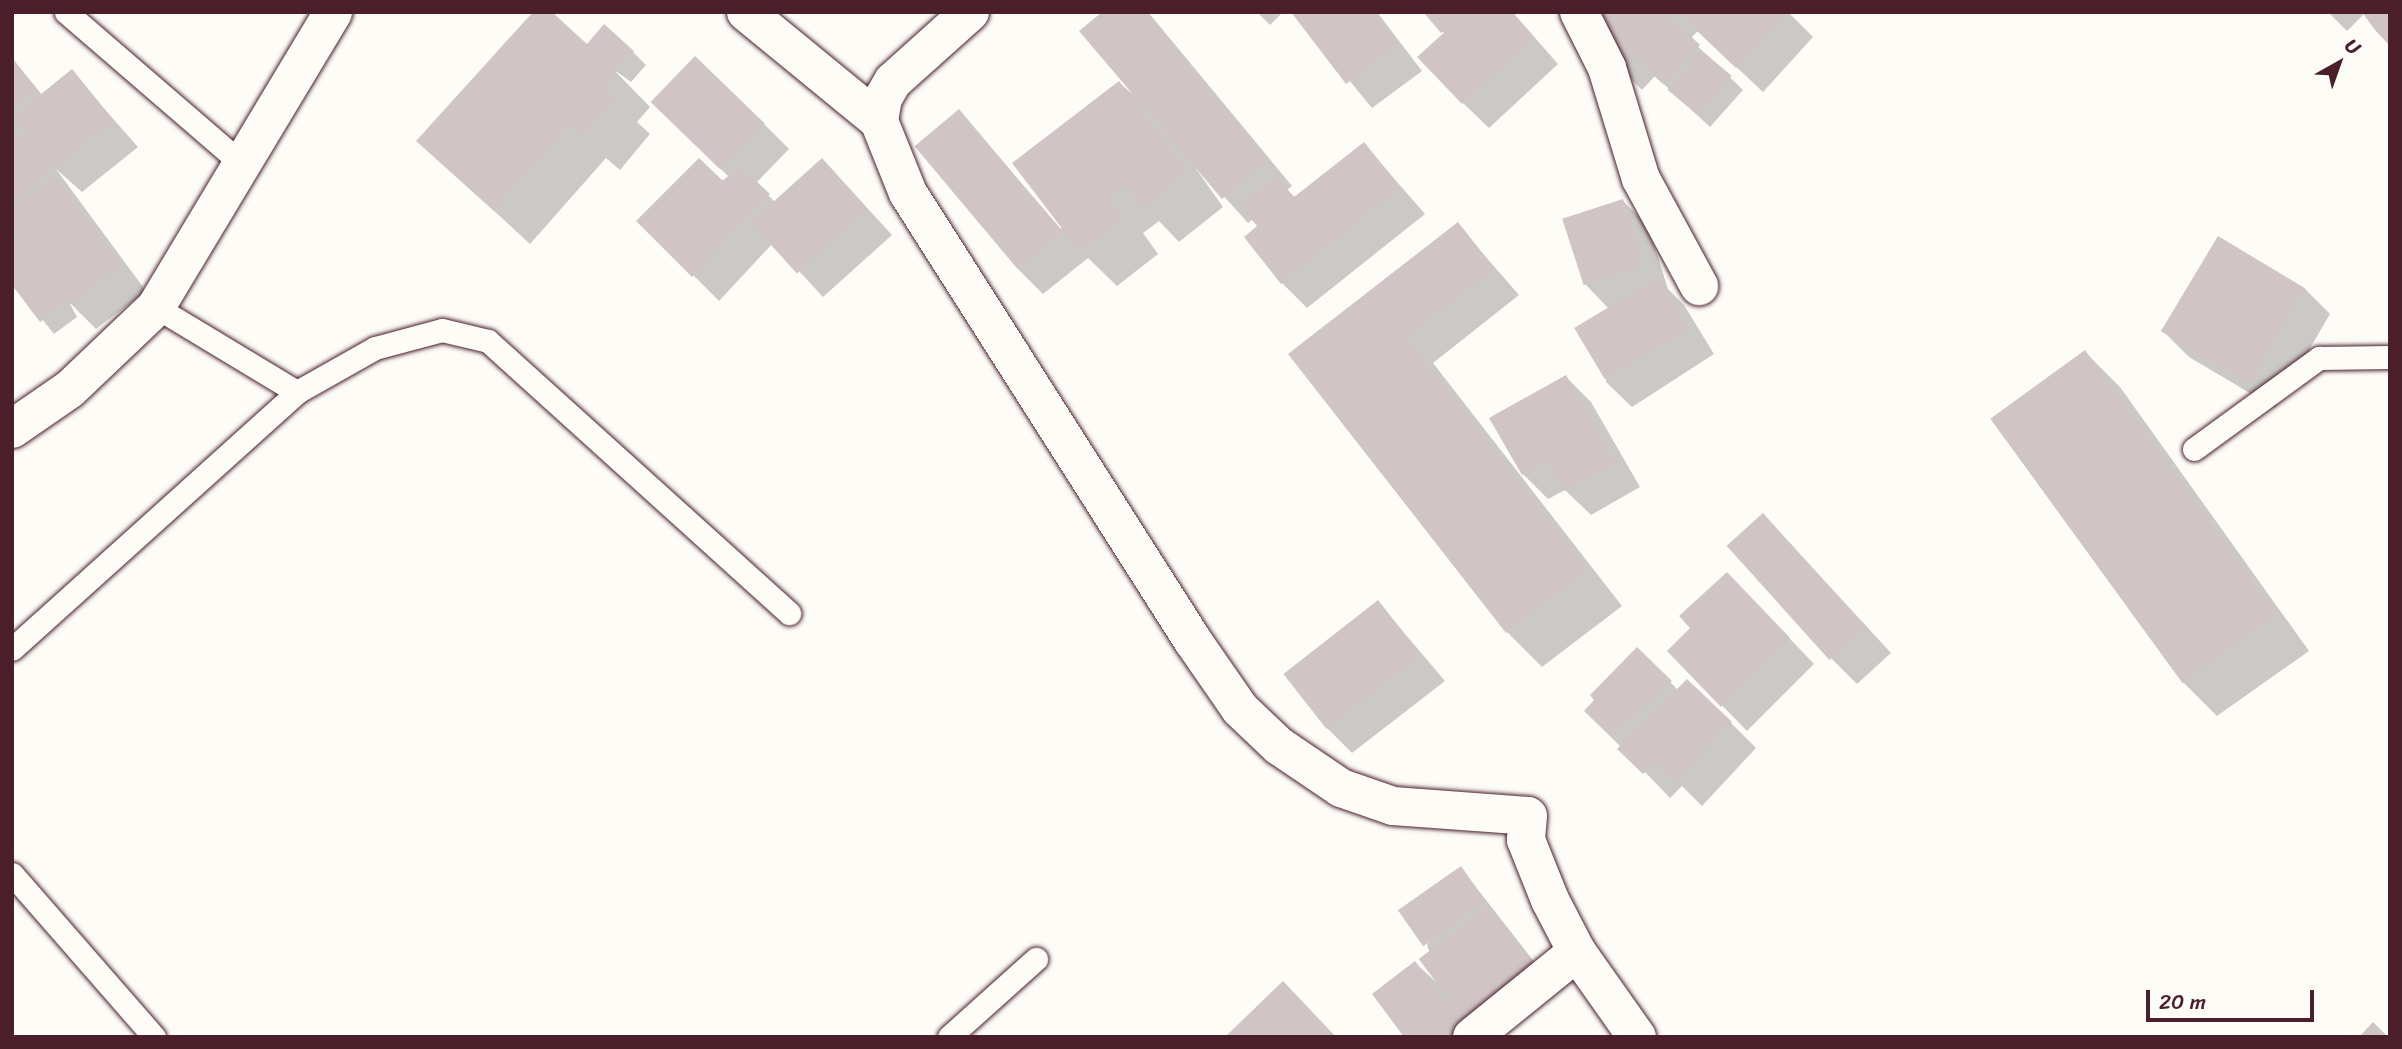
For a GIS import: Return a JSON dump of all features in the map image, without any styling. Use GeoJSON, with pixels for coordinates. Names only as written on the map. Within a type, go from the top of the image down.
{"type":"FeatureCollection","features":[{"type":"Feature","properties":{"kind":"street"},"geometry":{"type":"LineString","coordinates":[[12,429],[70,389],[156,307],[240,162],[333,12]]}},
{"type":"Feature","properties":{"kind":"street"},"geometry":{"type":"LineString","coordinates":[[746,12],[879,121],[915,204],[1012,363],[1240,709],[1279,746],[1341,788],[1392,806],[1528,816],[1526,840],[1577,952],[1637,1037]]}},
{"type":"Feature","properties":{"kind":"street"},"geometry":{"type":"LineString","coordinates":[[879,121],[883,99],[893,80],[970,12]]}},
{"type":"Feature","properties":{"kind":"street"},"geometry":{"type":"LineString","coordinates":[[1579,12],[1607,68],[1641,179],[1699,286]]}},
{"type":"Feature","properties":{"kind":"street"},"geometry":{"type":"LineString","coordinates":[[1472,1037],[1577,952]]}},
{"type":"Feature","properties":{"kind":"lane"},"geometry":{"type":"LineString","coordinates":[[66,12],[240,162]]}},
{"type":"Feature","properties":{"kind":"lane"},"geometry":{"type":"LineString","coordinates":[[156,307],[297,392]]}},
{"type":"Feature","properties":{"kind":"lane"},"geometry":{"type":"LineString","coordinates":[[12,649],[297,392],[375,348],[442,330],[488,341],[789,612]]}},
{"type":"Feature","properties":{"kind":"lane"},"geometry":{"type":"LineString","coordinates":[[2194,449],[2319,358],[2390,357]]}},
{"type":"Feature","properties":{"kind":"lane"},"geometry":{"type":"LineString","coordinates":[[12,874],[154,1037]]}},
{"type":"Feature","properties":{"kind":"lane"},"geometry":{"type":"LineString","coordinates":[[949,1037],[1036,959]]}},
{"type":"Feature","properties":{"kind":"building"},"geometry":{"type":"Polygon","coordinates":[[[533,12],[552,12],[587,44],[604,24],[634,51],[603,87],[616,98],[584,136],[570,124],[494,211],[416,141],[533,12]]]}},
{"type":"Feature","properties":{"kind":"building"},"geometry":{"type":"Polygon","coordinates":[[[1102,12],[1146,12],[1268,160],[1222,199],[1079,31],[1102,12]]]}},
{"type":"Feature","properties":{"kind":"building"},"geometry":{"type":"Polygon","coordinates":[[[1291,12],[1373,12],[1398,45],[1346,84],[1291,12]]]}},
{"type":"Feature","properties":{"kind":"building"},"geometry":{"type":"Polygon","coordinates":[[[1423,12],[1464,12],[1441,33],[1423,12]]]}},
{"type":"Feature","properties":{"kind":"building"},"geometry":{"type":"Polygon","coordinates":[[[1467,12],[1512,12],[1535,38],[1462,104],[1417,57],[1467,12]]]}},
{"type":"Feature","properties":{"kind":"building"},"geometry":{"type":"Polygon","coordinates":[[[1585,12],[1666,12],[1616,66],[1585,12]]]}},
{"type":"Feature","properties":{"kind":"building"},"geometry":{"type":"Polygon","coordinates":[[[1677,12],[1788,12],[1736,68],[1677,12]]]}},
{"type":"Feature","properties":{"kind":"building"},"geometry":{"type":"Polygon","coordinates":[[[2362,12],[2390,12],[2390,46],[2375,30],[2362,12]]]}},
{"type":"Feature","properties":{"kind":"building"},"geometry":{"type":"Polygon","coordinates":[[[1667,14],[1700,45],[1663,84],[1630,53],[1667,14]]]}},
{"type":"Feature","properties":{"kind":"building"},"geometry":{"type":"Polygon","coordinates":[[[1701,50],[1732,76],[1698,116],[1668,90],[1701,50]]]}},
{"type":"Feature","properties":{"kind":"building"},"geometry":{"type":"Polygon","coordinates":[[[695,56],[765,123],[720,169],[651,102],[695,56]]]}},
{"type":"Feature","properties":{"kind":"building"},"geometry":{"type":"Polygon","coordinates":[[[12,58],[37,89],[12,109],[12,58]]]}},
{"type":"Feature","properties":{"kind":"building"},"geometry":{"type":"Polygon","coordinates":[[[72,69],[114,121],[56,168],[14,116],[72,69]]]}},
{"type":"Feature","properties":{"kind":"building"},"geometry":{"type":"Polygon","coordinates":[[[1119,81],[1189,172],[1143,208],[1125,186],[1109,198],[1125,218],[1080,252],[1012,163],[1119,81]]]}},
{"type":"Feature","properties":{"kind":"building"},"geometry":{"type":"Polygon","coordinates":[[[959,109],[1062,232],[1018,270],[915,146],[959,109]]]}},
{"type":"Feature","properties":{"kind":"building"},"geometry":{"type":"Polygon","coordinates":[[[23,133],[54,169],[12,201],[12,142],[23,133]]]}},
{"type":"Feature","properties":{"kind":"building"},"geometry":{"type":"Polygon","coordinates":[[[1364,142],[1401,188],[1281,284],[1244,237],[1257,226],[1240,205],[1276,176],[1294,197],[1364,142]]]}},
{"type":"Feature","properties":{"kind":"building"},"geometry":{"type":"Polygon","coordinates":[[[699,158],[723,181],[739,165],[770,194],[692,277],[636,221],[699,158]]]}},
{"type":"Feature","properties":{"kind":"building"},"geometry":{"type":"Polygon","coordinates":[[[822,158],[868,209],[797,274],[751,222],[822,158]]]}},
{"type":"Feature","properties":{"kind":"building"},"geometry":{"type":"Polygon","coordinates":[[[54,175],[122,265],[69,305],[12,228],[12,206],[54,175]]]}},
{"type":"Feature","properties":{"kind":"building"},"geometry":{"type":"Polygon","coordinates":[[[1623,199],[1645,266],[1584,285],[1562,219],[1623,199]]]}},
{"type":"Feature","properties":{"kind":"building"},"geometry":{"type":"Polygon","coordinates":[[[1458,222],[1495,269],[1407,338],[1589,570],[1506,633],[1288,354],[1458,222]]]}},
{"type":"Feature","properties":{"kind":"building"},"geometry":{"type":"Polygon","coordinates":[[[12,233],[66,303],[40,322],[12,285],[12,233]]]}},
{"type":"Feature","properties":{"kind":"building"},"geometry":{"type":"Polygon","coordinates":[[[2218,236],[2305,289],[2248,384],[2161,331],[2218,236]]]}},
{"type":"Feature","properties":{"kind":"building"},"geometry":{"type":"Polygon","coordinates":[[[1659,277],[1690,328],[1605,379],[1574,328],[1659,277]]]}},
{"type":"Feature","properties":{"kind":"building"},"geometry":{"type":"Polygon","coordinates":[[[2085,350],[2277,615],[2183,683],[1990,419],[2085,350]]]}},
{"type":"Feature","properties":{"kind":"building"},"geometry":{"type":"Polygon","coordinates":[[[1566,375],[1617,462],[1564,491],[1546,461],[1522,475],[1489,418],[1566,375]]]}},
{"type":"Feature","properties":{"kind":"building"},"geometry":{"type":"Polygon","coordinates":[[[1763,513],[1866,627],[1830,660],[1727,546],[1763,513]]]}},
{"type":"Feature","properties":{"kind":"building"},"geometry":{"type":"Polygon","coordinates":[[[1727,572],[1790,638],[1721,707],[1667,651],[1690,628],[1679,616],[1727,572]]]}},
{"type":"Feature","properties":{"kind":"building"},"geometry":{"type":"Polygon","coordinates":[[[1378,600],[1421,655],[1327,729],[1283,674],[1378,600]]]}},
{"type":"Feature","properties":{"kind":"building"},"geometry":{"type":"Polygon","coordinates":[[[1637,647],[1672,681],[1612,738],[1584,711],[1594,700],[1590,695],[1637,647]]]}},
{"type":"Feature","properties":{"kind":"building"},"geometry":{"type":"Polygon","coordinates":[[[1687,679],[1732,722],[1676,782],[1655,762],[1643,774],[1617,749],[1687,679]]]}},
{"type":"Feature","properties":{"kind":"building"},"geometry":{"type":"Polygon","coordinates":[[[1461,866],[1486,902],[1423,946],[1398,910],[1461,866]]]}},
{"type":"Feature","properties":{"kind":"building"},"geometry":{"type":"Polygon","coordinates":[[[1489,906],[1534,965],[1463,1018],[1419,959],[1489,906]]]}},
{"type":"Feature","properties":{"kind":"building"},"geometry":{"type":"Polygon","coordinates":[[[1415,961],[1461,1020],[1439,1037],[1404,1037],[1372,994],[1415,961]]]}},
{"type":"Feature","properties":{"kind":"building"},"geometry":{"type":"Polygon","coordinates":[[[1283,981],[1336,1037],[1225,1037],[1283,981]]]}},
{"type":"Feature","properties":{"kind":"building"},"geometry":{"type":"Polygon","coordinates":[[[2373,1022],[2388,1037],[2359,1037],[2373,1022]]]}}]}
